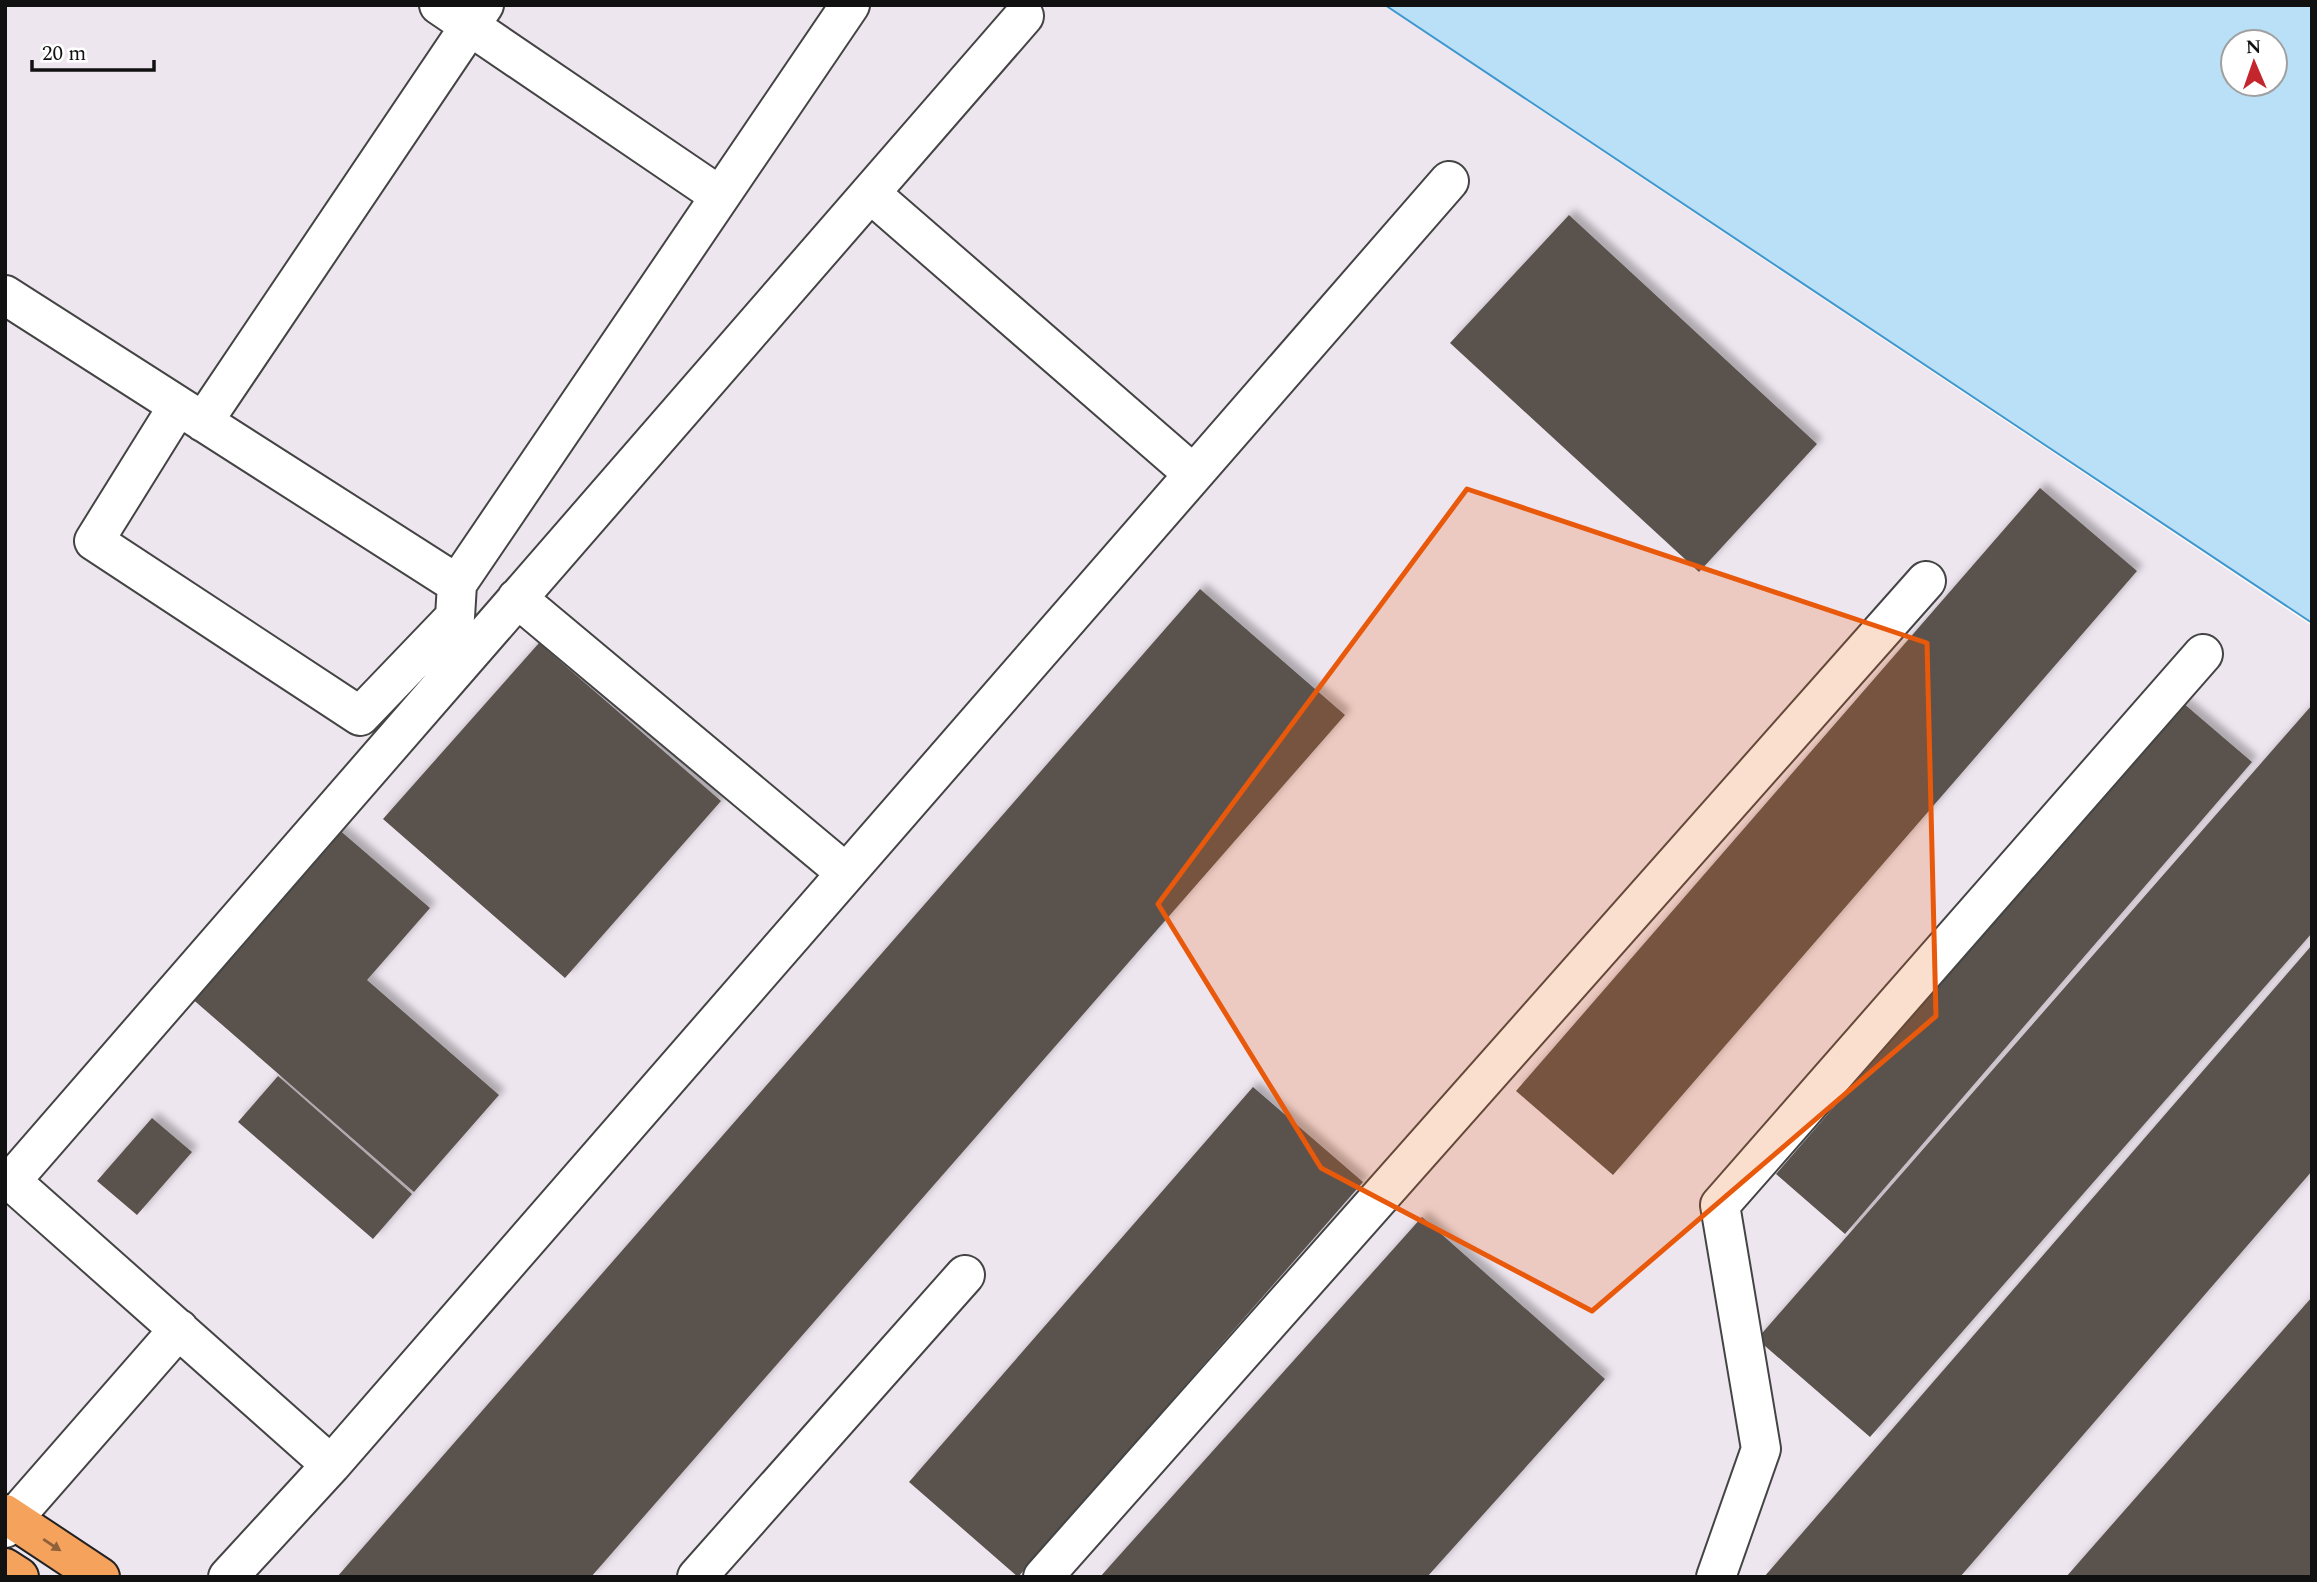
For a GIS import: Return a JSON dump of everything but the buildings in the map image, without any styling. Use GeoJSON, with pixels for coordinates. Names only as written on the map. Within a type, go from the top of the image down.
{"type":"FeatureCollection","features":[{"type":"Feature","properties":{"kind":"highway"},"geometry":{"type":"LineString","coordinates":[[8,1520],[100,1577]]}},
{"type":"Feature","properties":{"kind":"highway"},"geometry":{"type":"LineString","coordinates":[[5,1568],[19,1577]]}},
{"type":"Feature","properties":{"kind":"lane"},"geometry":{"type":"LineString","coordinates":[[439,5],[477,16],[720,197]]}},
{"type":"Feature","properties":{"kind":"lane"},"geometry":{"type":"LineString","coordinates":[[477,16],[191,414],[94,541],[360,716],[455,617],[457,584],[850,5]]}},
{"type":"Feature","properties":{"kind":"lane"},"geometry":{"type":"LineString","coordinates":[[331,1465],[11,1181],[1024,16]]}},
{"type":"Feature","properties":{"kind":"lane"},"geometry":{"type":"LineString","coordinates":[[228,1577],[331,1465],[1448,181]]}},
{"type":"Feature","properties":{"kind":"lane"},"geometry":{"type":"LineString","coordinates":[[870,193],[1183,465]]}},
{"type":"Feature","properties":{"kind":"lane"},"geometry":{"type":"LineString","coordinates":[[5,295],[457,584]]}},
{"type":"Feature","properties":{"kind":"lane"},"geometry":{"type":"LineString","coordinates":[[1043,1577],[1926,581]]}},
{"type":"Feature","properties":{"kind":"lane"},"geometry":{"type":"LineString","coordinates":[[517,598],[846,873]]}},
{"type":"Feature","properties":{"kind":"lane"},"geometry":{"type":"LineString","coordinates":[[1716,1577],[1761,1449],[1720,1205],[2203,654]]}},
{"type":"Feature","properties":{"kind":"lane"},"geometry":{"type":"LineString","coordinates":[[697,1577],[965,1275]]}},
{"type":"Feature","properties":{"kind":"lane"},"geometry":{"type":"LineString","coordinates":[[8,1520],[178,1329]]}},
{"type":"Feature","properties":{"kind":"highlighted area"},"geometry":{"type":"Polygon","coordinates":[[[1467,489],[1927,643],[1936,1016],[1592,1311],[1321,1168],[1158,904],[1467,489]]]}},
{"type":"Feature","properties":{"kind":"shaded area"},"geometry":{"type":"Polygon","coordinates":[[[5,5],[1383,5],[2312,626],[2312,1577],[5,1577],[5,5]]]}},
{"type":"Feature","properties":{"kind":"water"},"geometry":{"type":"Polygon","coordinates":[[[1385,5],[2312,5],[2312,623],[1385,5]]]}}]}
